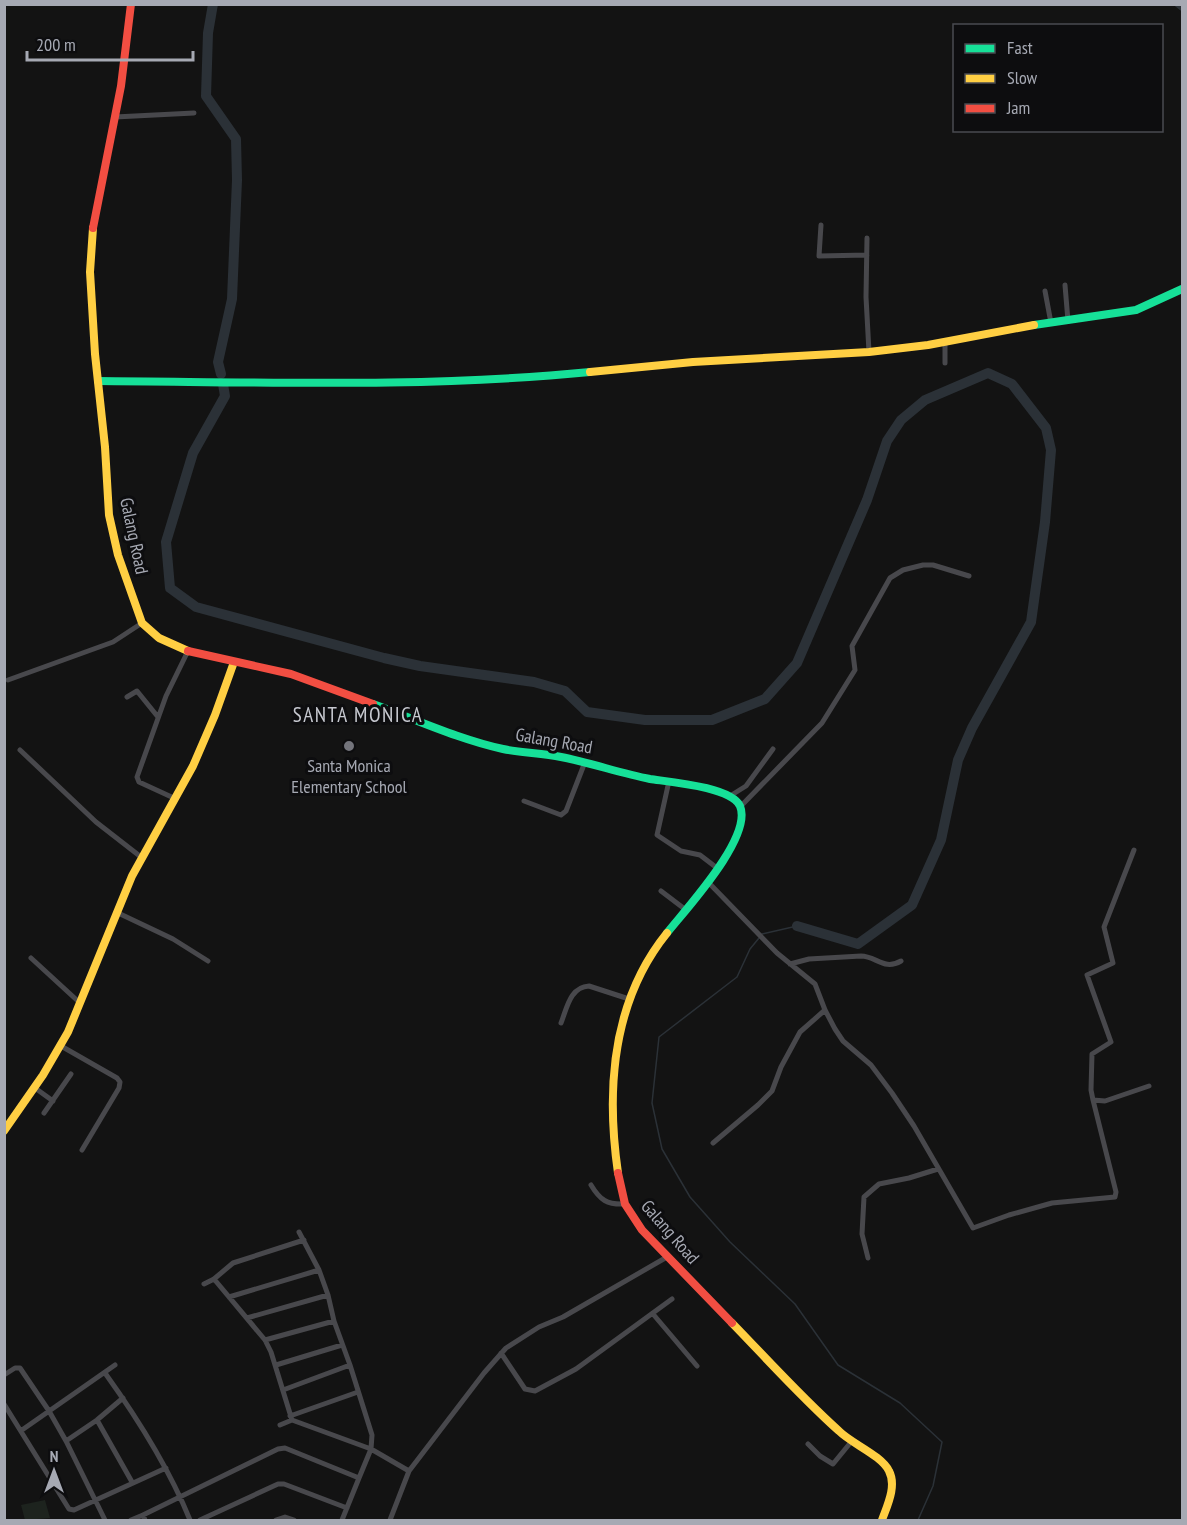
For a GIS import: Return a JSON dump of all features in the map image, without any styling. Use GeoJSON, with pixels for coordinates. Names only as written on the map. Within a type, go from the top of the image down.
{"type":"FeatureCollection","features":[{"type":"Feature","properties":{"kind":"street","name":"Galang Road"},"geometry":{"type":"LineString","coordinates":[[132,4],[121,86],[102,192],[92,231],[91,292],[109,515],[118,555],[142,623],[159,638],[188,651],[291,674],[391,709],[442,730],[503,749],[585,762],[636,776],[717,791],[730,796]]}},
{"type":"Feature","properties":{"kind":"street"},"geometry":{"type":"LineString","coordinates":[[115,117],[194,113]]}},
{"type":"Feature","properties":{"kind":"street"},"geometry":{"type":"LineString","coordinates":[[821,225],[819,256],[867,255]]}},
{"type":"Feature","properties":{"kind":"street"},"geometry":{"type":"LineString","coordinates":[[867,238],[866,297],[869,352]]}},
{"type":"Feature","properties":{"kind":"street"},"geometry":{"type":"LineString","coordinates":[[1065,285],[1068,321]]}},
{"type":"Feature","properties":{"kind":"street"},"geometry":{"type":"LineString","coordinates":[[98,381],[418,383],[560,375],[693,362],[869,352],[945,342],[1013,328],[1136,310],[1182,289]]}},
{"type":"Feature","properties":{"kind":"street"},"geometry":{"type":"LineString","coordinates":[[1045,291],[1051,323]]}},
{"type":"Feature","properties":{"kind":"street"},"geometry":{"type":"LineString","coordinates":[[945,342],[945,363]]}},
{"type":"Feature","properties":{"kind":"street"},"geometry":{"type":"LineString","coordinates":[[773,749],[746,786],[730,796],[740,807],[822,723],[855,670],[852,646],[890,578],[903,570],[923,565],[933,565],[969,576]]}},
{"type":"Feature","properties":{"kind":"street"},"geometry":{"type":"LineString","coordinates":[[8,680],[113,642],[142,623]]}},
{"type":"Feature","properties":{"kind":"street"},"geometry":{"type":"LineString","coordinates":[[176,799],[139,782],[137,777],[166,696],[188,651]]}},
{"type":"Feature","properties":{"kind":"street"},"geometry":{"type":"LineString","coordinates":[[4,1131],[61,1046],[81,1004],[116,912],[141,857],[176,799],[207,734],[234,662]]}},
{"type":"Feature","properties":{"kind":"street"},"geometry":{"type":"LineString","coordinates":[[127,697],[137,691],[158,717]]}},
{"type":"Feature","properties":{"kind":"street"},"geometry":{"type":"LineString","coordinates":[[20,750],[96,822],[141,857]]}},
{"type":"Feature","properties":{"kind":"street"},"geometry":{"type":"LineString","coordinates":[[524,801],[561,815],[566,811],[585,762]]}},
{"type":"Feature","properties":{"kind":"street"},"geometry":{"type":"LineString","coordinates":[[669,781],[657,836],[681,851],[700,855],[717,868]]}},
{"type":"Feature","properties":{"kind":"street","name":"Galang Road"},"geometry":{"type":"LineString","coordinates":[[740,807],[742,822],[730,850],[708,882],[654,949],[637,978],[629,999],[616,1052],[612,1091],[616,1161],[625,1204],[642,1230],[829,1422],[851,1442],[888,1467],[891,1472],[891,1493],[882,1521]]}},
{"type":"Feature","properties":{"kind":"street"},"geometry":{"type":"LineString","coordinates":[[708,882],[790,964],[815,984],[825,1010],[843,1041],[871,1065],[892,1093],[914,1126],[973,1228],[1052,1203],[1115,1197],[1116,1192],[1091,1090],[1092,1054],[1111,1042],[1087,975],[1113,963],[1104,927],[1134,850]]}},
{"type":"Feature","properties":{"kind":"street"},"geometry":{"type":"LineString","coordinates":[[661,891],[686,910]]}},
{"type":"Feature","properties":{"kind":"street"},"geometry":{"type":"LineString","coordinates":[[116,912],[173,939],[208,961]]}},
{"type":"Feature","properties":{"kind":"street"},"geometry":{"type":"LineString","coordinates":[[790,964],[809,959],[861,956],[869,957],[880,964],[894,965],[901,961]]}},
{"type":"Feature","properties":{"kind":"street"},"geometry":{"type":"LineString","coordinates":[[31,958],[81,1004]]}},
{"type":"Feature","properties":{"kind":"street"},"geometry":{"type":"LineString","coordinates":[[561,1023],[570,1000],[576,990],[582,987],[589,986],[629,999]]}},
{"type":"Feature","properties":{"kind":"street"},"geometry":{"type":"LineString","coordinates":[[712,1143],[772,1091],[781,1067],[800,1032],[825,1010]]}},
{"type":"Feature","properties":{"kind":"street"},"geometry":{"type":"LineString","coordinates":[[61,1046],[109,1073],[120,1082],[119,1088],[82,1150]]}},
{"type":"Feature","properties":{"kind":"street"},"geometry":{"type":"LineString","coordinates":[[44,1113],[71,1074]]}},
{"type":"Feature","properties":{"kind":"street"},"geometry":{"type":"LineString","coordinates":[[1094,1100],[1105,1101],[1149,1086]]}},
{"type":"Feature","properties":{"kind":"street"},"geometry":{"type":"LineString","coordinates":[[35,1088],[53,1101]]}},
{"type":"Feature","properties":{"kind":"street"},"geometry":{"type":"LineString","coordinates":[[868,1258],[862,1234],[864,1197],[879,1184],[938,1169]]}},
{"type":"Feature","properties":{"kind":"street"},"geometry":{"type":"LineString","coordinates":[[591,1185],[604,1202],[614,1205],[625,1204]]}},
{"type":"Feature","properties":{"kind":"street"},"geometry":{"type":"LineString","coordinates":[[299,1232],[319,1270],[328,1295],[334,1321],[351,1365],[373,1440],[342,1521]]}},
{"type":"Feature","properties":{"kind":"street"},"geometry":{"type":"LineString","coordinates":[[204,1284],[214,1280],[233,1263],[304,1240]]}},
{"type":"Feature","properties":{"kind":"street"},"geometry":{"type":"LineString","coordinates":[[390,1521],[409,1471],[501,1353],[539,1327],[563,1317],[668,1257]]}},
{"type":"Feature","properties":{"kind":"street"},"geometry":{"type":"LineString","coordinates":[[229,1297],[319,1270]]}},
{"type":"Feature","properties":{"kind":"street"},"geometry":{"type":"LineString","coordinates":[[214,1280],[265,1340],[276,1365],[291,1418]]}},
{"type":"Feature","properties":{"kind":"street"},"geometry":{"type":"LineString","coordinates":[[246,1318],[328,1295]]}},
{"type":"Feature","properties":{"kind":"street"},"geometry":{"type":"LineString","coordinates":[[501,1353],[525,1389],[535,1391],[576,1369],[672,1299]]}},
{"type":"Feature","properties":{"kind":"street"},"geometry":{"type":"LineString","coordinates":[[653,1314],[698,1366]]}},
{"type":"Feature","properties":{"kind":"street"},"geometry":{"type":"LineString","coordinates":[[265,1340],[334,1321]]}},
{"type":"Feature","properties":{"kind":"street"},"geometry":{"type":"LineString","coordinates":[[276,1365],[342,1345]]}},
{"type":"Feature","properties":{"kind":"street"},"geometry":{"type":"LineString","coordinates":[[22,1430],[115,1365]]}},
{"type":"Feature","properties":{"kind":"street"},"geometry":{"type":"LineString","coordinates":[[283,1390],[351,1365]]}},
{"type":"Feature","properties":{"kind":"street"},"geometry":{"type":"LineString","coordinates":[[4,1375],[15,1368],[20,1368],[66,1441],[105,1521]]}},
{"type":"Feature","properties":{"kind":"street"},"geometry":{"type":"LineString","coordinates":[[105,1373],[166,1468],[190,1521]]}},
{"type":"Feature","properties":{"kind":"street"},"geometry":{"type":"LineString","coordinates":[[280,1425],[291,1418],[358,1392]]}},
{"type":"Feature","properties":{"kind":"street"},"geometry":{"type":"LineString","coordinates":[[66,1441],[97,1420],[123,1398]]}},
{"type":"Feature","properties":{"kind":"street"},"geometry":{"type":"LineString","coordinates":[[4,1404],[69,1509],[74,1510],[166,1468]]}},
{"type":"Feature","properties":{"kind":"street"},"geometry":{"type":"LineString","coordinates":[[291,1418],[371,1449],[409,1471]]}},
{"type":"Feature","properties":{"kind":"street"},"geometry":{"type":"LineString","coordinates":[[97,1420],[132,1482]]}},
{"type":"Feature","properties":{"kind":"street"},"geometry":{"type":"LineString","coordinates":[[808,1444],[820,1456],[833,1464],[851,1442]]}},
{"type":"Feature","properties":{"kind":"street"},"geometry":{"type":"LineString","coordinates":[[130,1521],[144,1518],[278,1449],[292,1450],[359,1478]]}},
{"type":"Feature","properties":{"kind":"street"},"geometry":{"type":"LineString","coordinates":[[200,1521],[278,1484],[284,1484],[347,1508]]}},
{"type":"Feature","properties":{"kind":"street"},"geometry":{"type":"LineString","coordinates":[[276,1521],[285,1517],[294,1521]]}},
{"type":"Feature","properties":{"kind":"shaded area"},"geometry":{"type":"Polygon","coordinates":[[[45,1500],[50,1518],[25,1520],[21,1505],[45,1500]]]}},
{"type":"Feature","properties":{"kind":"waterway"},"geometry":{"type":"LineString","coordinates":[[213,4],[208,33],[206,96],[236,139],[237,180],[232,299],[218,362],[221,374]]}},
{"type":"Feature","properties":{"kind":"waterway"},"geometry":{"type":"LineString","coordinates":[[1177,4],[1182,8]]}},
{"type":"Feature","properties":{"kind":"waterway"},"geometry":{"type":"LineString","coordinates":[[223,384],[225,396],[193,453],[166,542],[170,588],[196,607],[420,666],[534,682],[565,691],[587,712],[645,720],[712,720],[765,699],[797,663],[867,500],[887,441],[901,420],[925,400],[988,373],[1012,384],[1046,428],[1051,450],[1045,522],[1031,622],[972,728],[958,760],[941,840],[912,905],[858,944],[797,926]]}},
{"type":"Feature","properties":{"kind":"waterway"},"geometry":{"type":"LineString","coordinates":[[762,934],[797,926]]}},
{"type":"Feature","properties":{"kind":"waterway"},"geometry":{"type":"LineString","coordinates":[[759,938],[750,949],[737,977],[659,1037],[652,1103],[662,1149],[690,1197],[730,1242],[795,1304],[838,1365],[900,1403],[942,1442],[933,1486],[918,1520]]}},
{"type":"Feature","properties":{"kind":"traffic: fast"},"geometry":{"type":"LineString","coordinates":[[1034,325],[1136,310],[1182,289]]}},
{"type":"Feature","properties":{"kind":"traffic: fast"},"geometry":{"type":"LineString","coordinates":[[98,381],[406,382],[590,372]]}},
{"type":"Feature","properties":{"kind":"traffic: fast"},"geometry":{"type":"LineString","coordinates":[[373,704],[486,745],[561,757],[650,779],[699,786],[725,794],[734,800],[740,806],[741,819],[737,836],[715,872],[667,933]]}},
{"type":"Feature","properties":{"kind":"traffic: slow"},"geometry":{"type":"LineString","coordinates":[[93,228],[90,272],[109,515],[118,555],[142,623],[159,638],[188,651]]}},
{"type":"Feature","properties":{"kind":"traffic: slow"},"geometry":{"type":"LineString","coordinates":[[590,372],[693,362],[869,352],[928,345],[1034,325]]}},
{"type":"Feature","properties":{"kind":"traffic: slow"},"geometry":{"type":"LineString","coordinates":[[4,1131],[43,1075],[68,1032],[132,876],[193,766],[234,662]]}},
{"type":"Feature","properties":{"kind":"traffic: slow"},"geometry":{"type":"LineString","coordinates":[[618,1173],[613,1110],[617,1047],[634,988],[649,959],[667,933]]}},
{"type":"Feature","properties":{"kind":"traffic: slow"},"geometry":{"type":"LineString","coordinates":[[732,1323],[825,1418],[845,1436],[885,1465],[892,1483],[882,1520]]}},
{"type":"Feature","properties":{"kind":"traffic: jam"},"geometry":{"type":"LineString","coordinates":[[93,228],[121,86],[131,4]]}},
{"type":"Feature","properties":{"kind":"traffic: jam"},"geometry":{"type":"LineString","coordinates":[[188,651],[291,674],[373,704]]}},
{"type":"Feature","properties":{"kind":"traffic: jam"},"geometry":{"type":"LineString","coordinates":[[618,1173],[625,1204],[642,1230],[732,1323]]}},
{"type":"Feature","properties":{"kind":"place","name":"Santa Monica Elementary School"},"geometry":{"type":"Point","coordinates":[349,746]}},
{"type":"Feature","properties":{"kind":"district","name":"SANTA MONICA"},"geometry":{"type":"Point","coordinates":[358,715]}}]}
